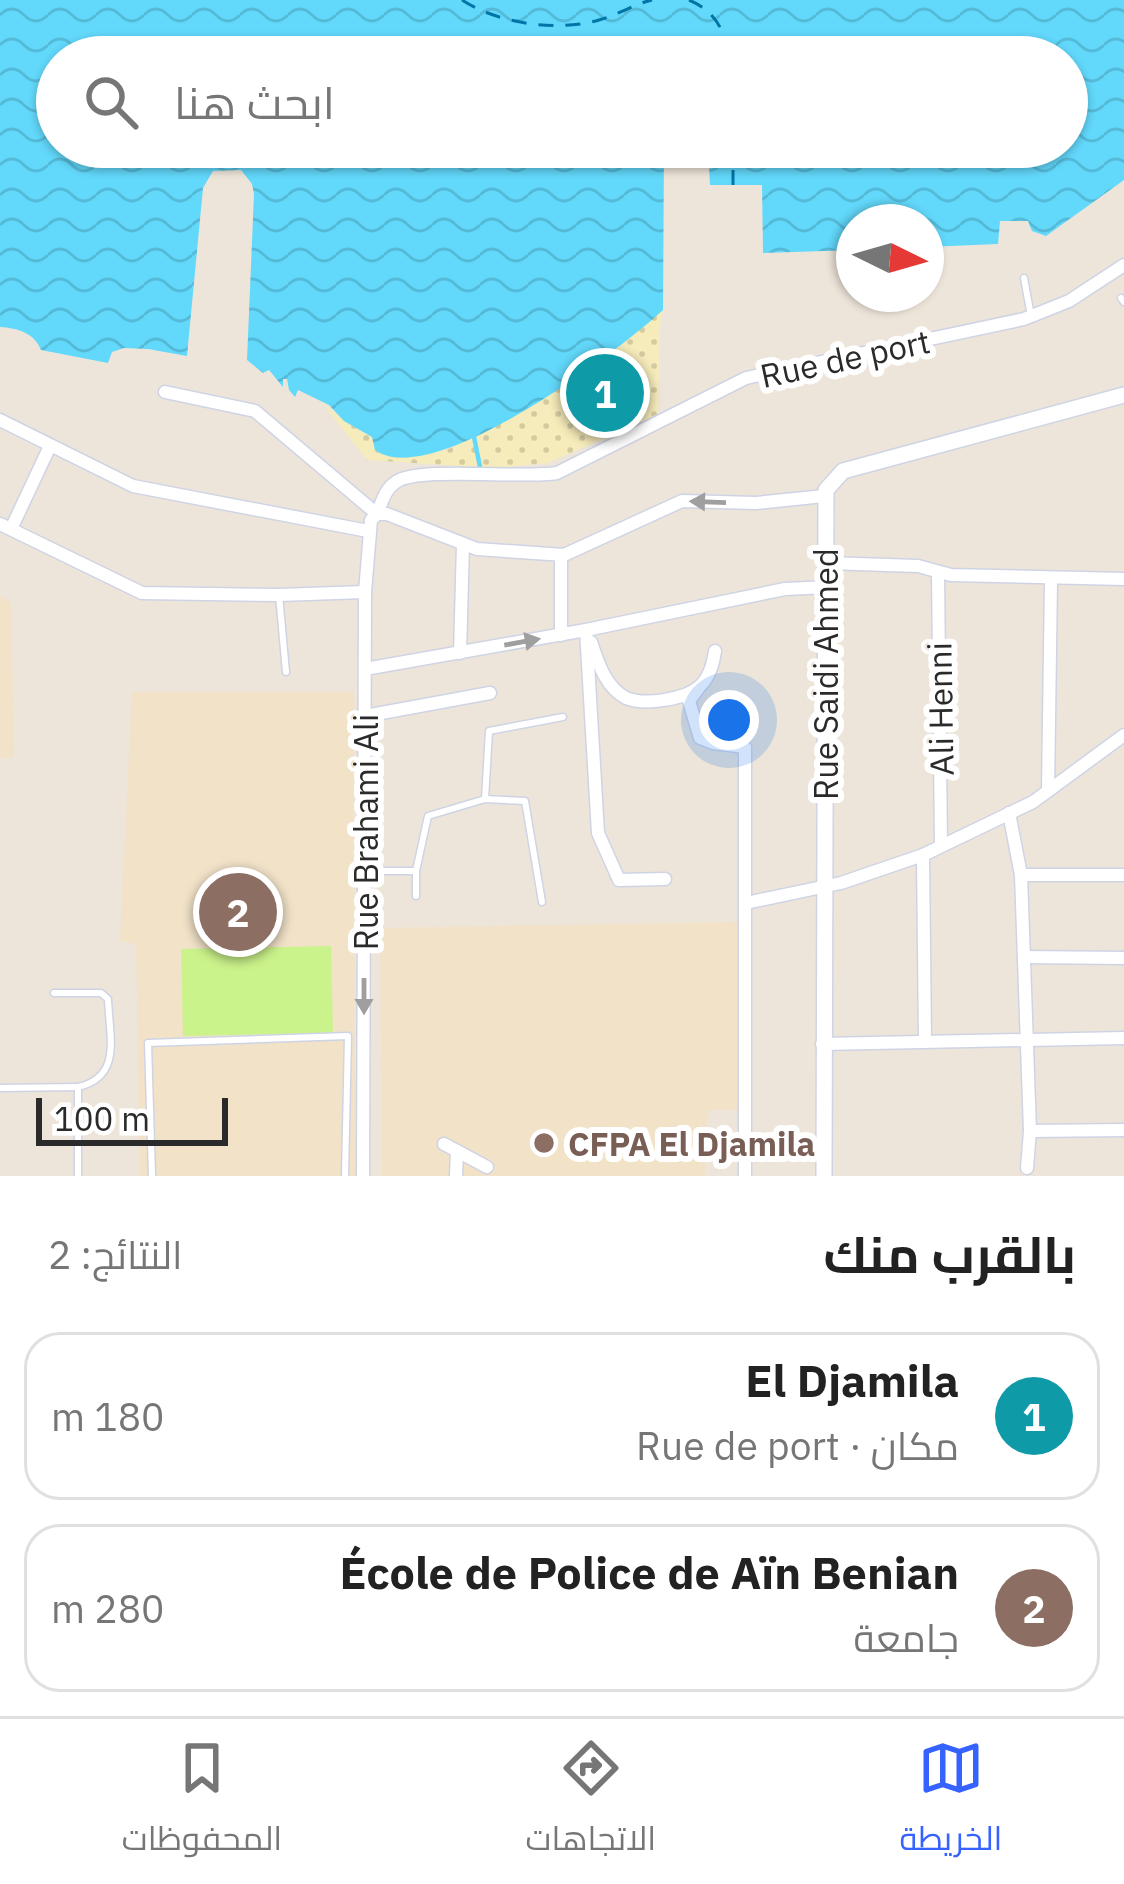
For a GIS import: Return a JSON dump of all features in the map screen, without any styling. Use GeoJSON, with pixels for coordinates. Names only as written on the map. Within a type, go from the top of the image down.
{"type":"FeatureCollection","features":[{"type":"Feature","properties":{"kind":"street","name":"Rue de port"},"geometry":{"type":"LineString","coordinates":[[368,531],[386,491],[408,476],[556,473],[746,378],[1031,316],[1069,301],[1124,265]]}},
{"type":"Feature","properties":{"kind":"street"},"geometry":{"type":"LineString","coordinates":[[165,392],[255,411],[377,514],[477,549],[561,555],[682,501],[756,503],[824,496],[832,479],[842,472],[1124,395]]}},
{"type":"Feature","properties":{"kind":"street"},"geometry":{"type":"LineString","coordinates":[[0,420],[133,486],[368,531],[365,669]]}},
{"type":"Feature","properties":{"kind":"street"},"geometry":{"type":"LineString","coordinates":[[50,446],[5,526],[142,593],[279,596],[365,592]]}},
{"type":"Feature","properties":{"kind":"street","name":"Rue Saidi Ahmed"},"geometry":{"type":"LineString","coordinates":[[824,496],[824,1176]]}},
{"type":"Feature","properties":{"kind":"street"},"geometry":{"type":"LineString","coordinates":[[460,653],[463,544]]}},
{"type":"Feature","properties":{"kind":"street"},"geometry":{"type":"LineString","coordinates":[[561,555],[561,635]]}},
{"type":"Feature","properties":{"kind":"street"},"geometry":{"type":"LineString","coordinates":[[827,563],[918,566],[938,572],[1051,580],[1124,579]]}},
{"type":"Feature","properties":{"kind":"street","name":"Ali Henni"},"geometry":{"type":"LineString","coordinates":[[938,572],[941,845]]}},
{"type":"Feature","properties":{"kind":"street"},"geometry":{"type":"LineString","coordinates":[[1048,791],[1051,580]]}},
{"type":"Feature","properties":{"kind":"street","name":"Rue Brahami Ali"},"geometry":{"type":"LineString","coordinates":[[363,1176],[365,669],[785,589],[827,587]]}},
{"type":"Feature","properties":{"kind":"street"},"geometry":{"type":"LineString","coordinates":[[586,630],[604,676],[627,698],[656,702],[698,689]]}},
{"type":"Feature","properties":{"kind":"street"},"geometry":{"type":"LineString","coordinates":[[586,630],[598,832],[619,880],[664,879]]}},
{"type":"Feature","properties":{"kind":"street"},"geometry":{"type":"LineString","coordinates":[[715,651],[712,669],[689,701],[700,738],[746,747],[745,1176]]}},
{"type":"Feature","properties":{"kind":"street"},"geometry":{"type":"LineString","coordinates":[[365,716],[490,693]]}},
{"type":"Feature","properties":{"kind":"street"},"geometry":{"type":"LineString","coordinates":[[746,903],[824,887],[923,856],[1048,791],[1124,734]]}},
{"type":"Feature","properties":{"kind":"street"},"geometry":{"type":"LineString","coordinates":[[1009,813],[1021,875],[1030,1131],[1027,1168]]}},
{"type":"Feature","properties":{"kind":"street"},"geometry":{"type":"LineString","coordinates":[[923,856],[925,1042]]}},
{"type":"Feature","properties":{"kind":"street"},"geometry":{"type":"LineString","coordinates":[[1021,875],[1124,875]]}},
{"type":"Feature","properties":{"kind":"street"},"geometry":{"type":"LineString","coordinates":[[1024,957],[1124,958]]}},
{"type":"Feature","properties":{"kind":"street"},"geometry":{"type":"LineString","coordinates":[[822,1044],[1124,1038]]}},
{"type":"Feature","properties":{"kind":"street"},"geometry":{"type":"LineString","coordinates":[[1030,1131],[1124,1130]]}},
{"type":"Feature","properties":{"kind":"street"},"geometry":{"type":"LineString","coordinates":[[455,1176],[450,1147],[487,1166]]}},
{"type":"Feature","properties":{"kind":"lane"},"geometry":{"type":"LineString","coordinates":[[1024,278],[1031,316]]}},
{"type":"Feature","properties":{"kind":"lane"},"geometry":{"type":"LineString","coordinates":[[279,596],[286,672]]}},
{"type":"Feature","properties":{"kind":"lane"},"geometry":{"type":"LineString","coordinates":[[485,799],[489,731],[563,717]]}},
{"type":"Feature","properties":{"kind":"lane"},"geometry":{"type":"LineString","coordinates":[[416,896],[416,871],[428,816],[485,799],[525,801],[542,902]]}},
{"type":"Feature","properties":{"kind":"lane"},"geometry":{"type":"LineString","coordinates":[[365,871],[416,871]]}},
{"type":"Feature","properties":{"kind":"lane"},"geometry":{"type":"LineString","coordinates":[[0,1088],[78,1087],[96,1082],[107,1070],[108,998],[101,993],[54,993]]}},
{"type":"Feature","properties":{"kind":"lane"},"geometry":{"type":"LineString","coordinates":[[152,1176],[148,1043],[347,1036],[345,1176]]}},
{"type":"Feature","properties":{"kind":"lane"},"geometry":{"type":"LineString","coordinates":[[78,1087],[78,1176]]}},
{"type":"Feature","properties":{"kind":"shaded area"},"geometry":{"type":"Polygon","coordinates":[[[0,596],[11,603],[14,758],[0,758],[0,596]]]}},
{"type":"Feature","properties":{"kind":"shaded area"},"geometry":{"type":"Polygon","coordinates":[[[132,692],[354,692],[355,1176],[140,1176],[136,944],[120,941],[132,692]]]}},
{"type":"Feature","properties":{"kind":"shaded area"},"geometry":{"type":"Polygon","coordinates":[[[740,922],[741,1110],[708,1110],[705,1176],[382,1176],[380,928],[740,922]]]}},
{"type":"Feature","properties":{"kind":"sand"},"geometry":{"type":"Polygon","coordinates":[[[663,310],[658,414],[548,463],[493,468],[367,460],[321,401],[372,437],[374,446],[446,450],[594,366],[663,310]]]}},
{"type":"Feature","properties":{"kind":"green space"},"geometry":{"type":"Polygon","coordinates":[[[331,946],[333,1033],[183,1036],[181,949],[331,946]]]}},
{"type":"Feature","properties":{"kind":"water"},"geometry":{"type":"Polygon","coordinates":[[[0,0],[1124,0],[1124,180],[1046,236],[1032,231],[1028,221],[1000,221],[998,244],[944,246],[944,204],[836,204],[836,251],[763,253],[762,185],[710,185],[709,168],[1088,168],[1088,36],[36,36],[36,168],[664,168],[663,310],[568,383],[480,435],[438,452],[402,458],[375,450],[372,437],[344,421],[329,405],[298,390],[295,397],[287,379],[283,387],[269,370],[263,373],[247,360],[254,194],[241,170],[213,171],[203,188],[187,356],[124,348],[112,352],[108,363],[41,350],[25,332],[0,327],[0,0]]]}},
{"type":"Feature","properties":{"kind":"waterway"},"geometry":{"type":"LineString","coordinates":[[474,437],[480,467]]}},
{"type":"Feature","properties":{"kind":"ferry route"},"geometry":{"type":"LineString","coordinates":[[462,0],[493,15],[547,25],[583,24],[652,0]]}},
{"type":"Feature","properties":{"kind":"ferry route"},"geometry":{"type":"LineString","coordinates":[[689,0],[706,10],[724,36]]}},
{"type":"Feature","properties":{"kind":"ferry route"},"geometry":{"type":"LineString","coordinates":[[733,168],[733,185]]}},
{"type":"Feature","properties":{"kind":"place","name":"El Djamila"},"geometry":{"type":"Point","coordinates":[605,393]}},
{"type":"Feature","properties":{"kind":"place","name":"École de Police de Aïn Benian"},"geometry":{"type":"Point","coordinates":[238,912]}},
{"type":"Feature","properties":{"kind":"place","name":"CFPA El Djamila"},"geometry":{"type":"Point","coordinates":[544,1143]}}]}
